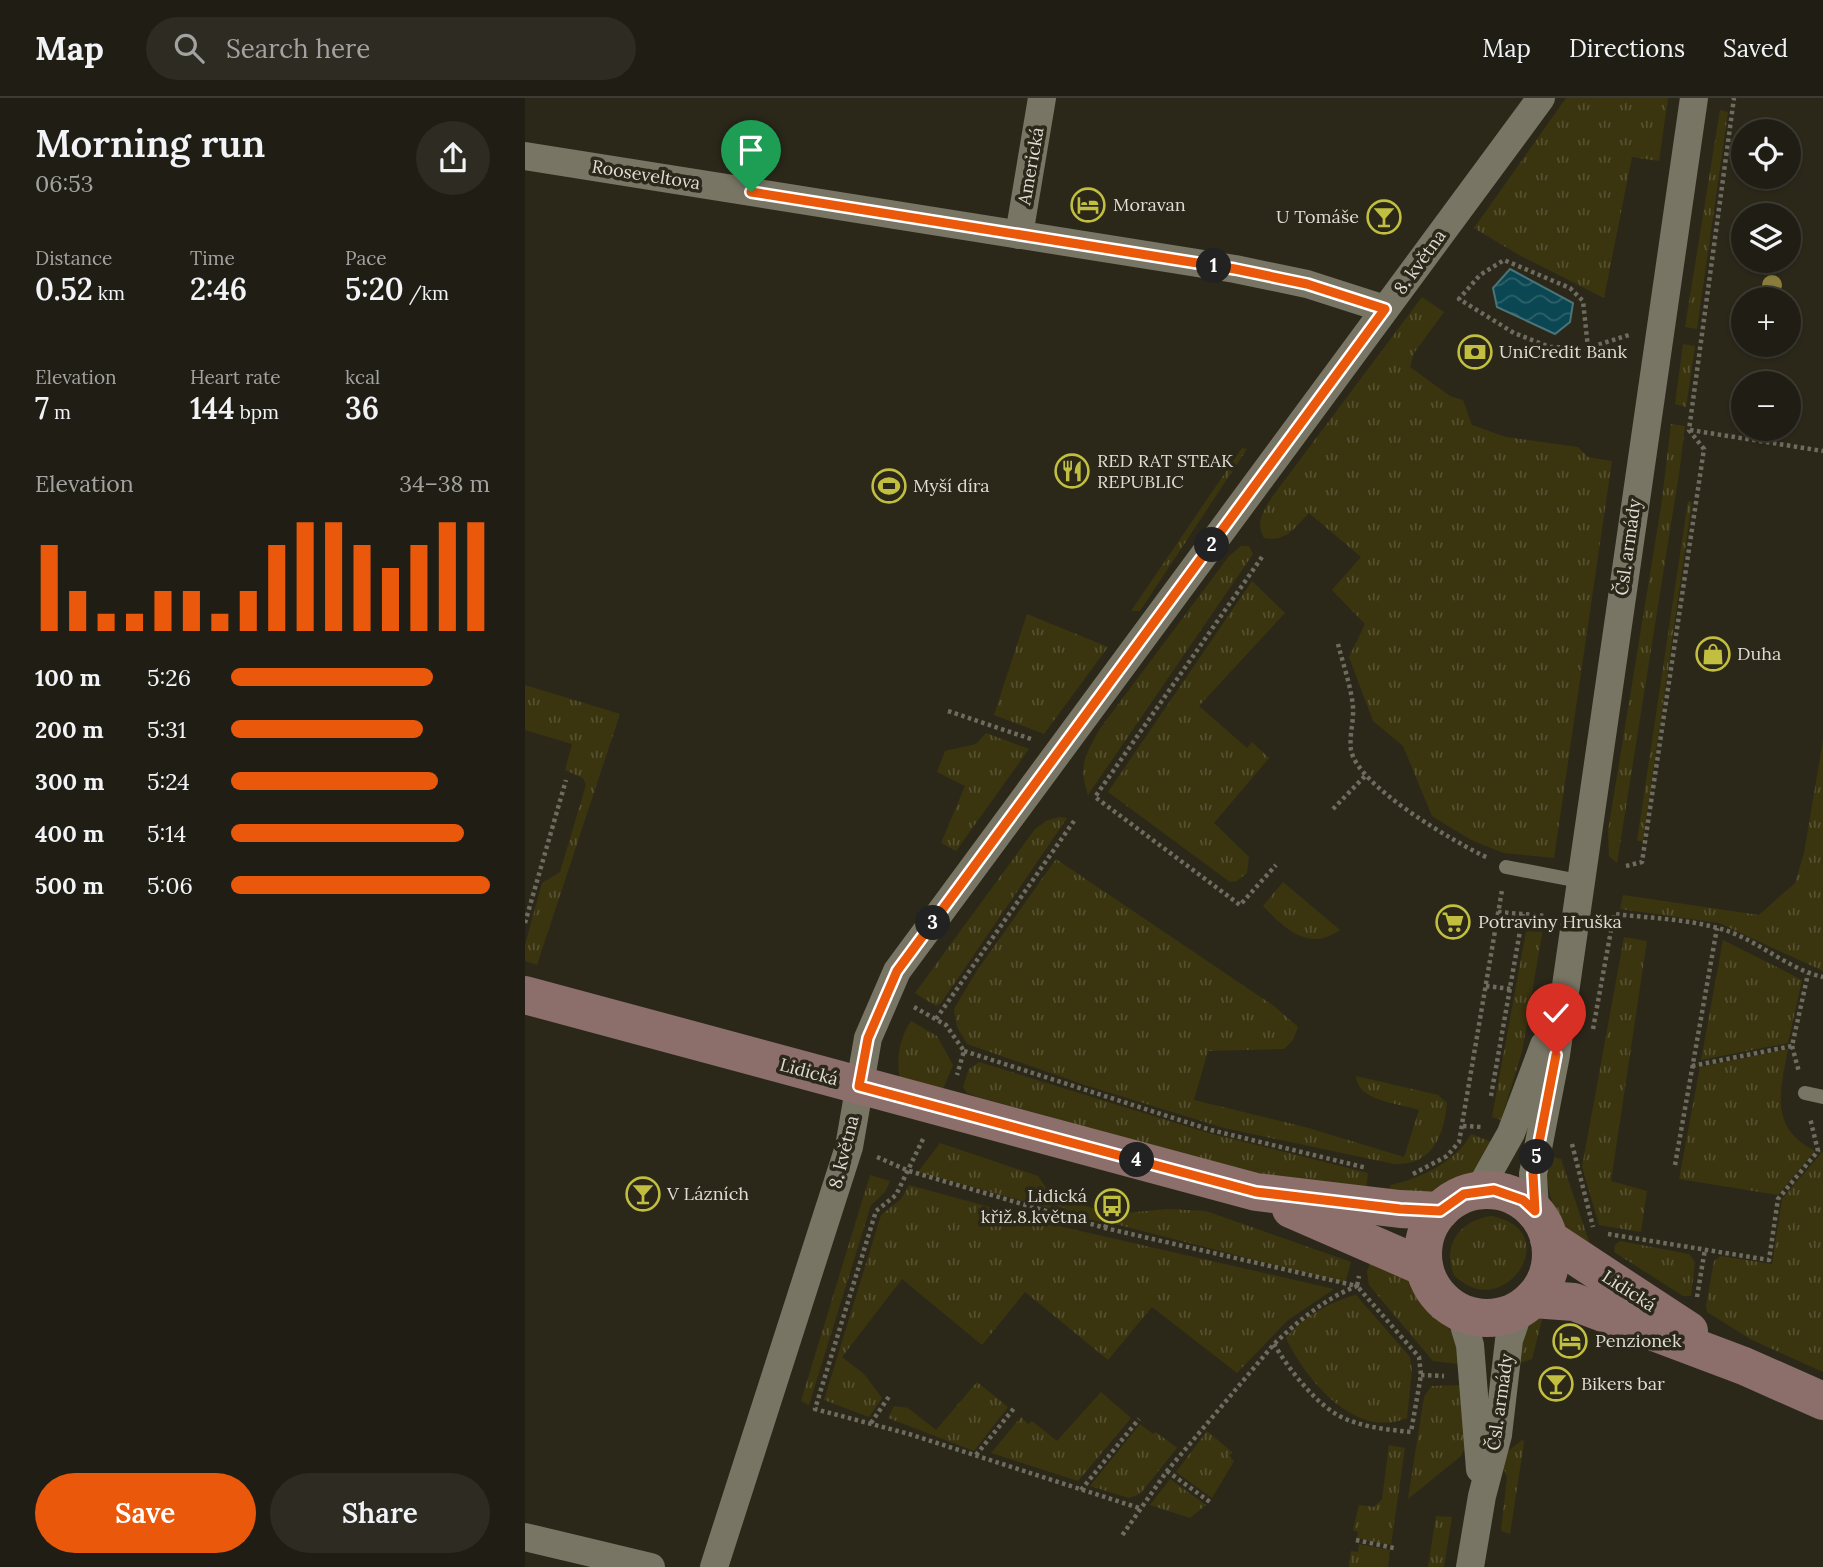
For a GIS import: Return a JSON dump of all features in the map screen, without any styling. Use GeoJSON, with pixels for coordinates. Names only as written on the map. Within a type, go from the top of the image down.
{"type":"FeatureCollection","features":[{"type":"Feature","properties":{"kind":"main road","name":"Lidická"},"geometry":{"type":"LineString","coordinates":[[525,995],[1256,1192],[1400,1209],[1440,1211]]}},
{"type":"Feature","properties":{"kind":"main road"},"geometry":{"type":"LineString","coordinates":[[1479,1190],[1508,1193],[1542,1225],[1548,1271],[1526,1303],[1489,1318],[1460,1312],[1437,1294],[1424,1266],[1425,1236],[1440,1211],[1451,1200],[1479,1190]]}},
{"type":"Feature","properties":{"kind":"main road","name":"Lidická"},"geometry":{"type":"LineString","coordinates":[[1256,1192],[1424,1266]]}},
{"type":"Feature","properties":{"kind":"main road","name":"Lidická"},"geometry":{"type":"LineString","coordinates":[[1542,1225],[1744,1366]]}},
{"type":"Feature","properties":{"kind":"main road","name":"Lidická"},"geometry":{"type":"LineString","coordinates":[[1526,1303],[1574,1302],[1744,1366],[1823,1401]]}},
{"type":"Feature","properties":{"kind":"street","name":"Americká"},"geometry":{"type":"LineString","coordinates":[[1019,235],[1042,98]]}},
{"type":"Feature","properties":{"kind":"street","name":"8. května"},"geometry":{"type":"LineString","coordinates":[[714,1567],[849,1147],[868,1038],[897,971],[1541,98]]}},
{"type":"Feature","properties":{"kind":"street","name":"Čsl. armády"},"geometry":{"type":"LineString","coordinates":[[1542,1225],[1533,1174],[1556,1055],[1562,997],[1694,98]]}},
{"type":"Feature","properties":{"kind":"street","name":"Rooseveltova"},"geometry":{"type":"LineString","coordinates":[[525,156],[1235,269],[1307,284],[1385,309]]}},
{"type":"Feature","properties":{"kind":"street","name":"Čsl. armády"},"geometry":{"type":"LineString","coordinates":[[1479,1190],[1511,1133],[1562,997]]}},
{"type":"Feature","properties":{"kind":"street","name":"Čsl. armády"},"geometry":{"type":"LineString","coordinates":[[1471,1567],[1482,1496],[1498,1435],[1509,1340],[1526,1303]]}},
{"type":"Feature","properties":{"kind":"street","name":"Čsl. armády"},"geometry":{"type":"LineString","coordinates":[[1460,1312],[1470,1345],[1474,1376],[1482,1496]]}},
{"type":"Feature","properties":{"kind":"street"},"geometry":{"type":"LineString","coordinates":[[525,1537],[651,1567]]}},
{"type":"Feature","properties":{"kind":"lane"},"geometry":{"type":"LineString","coordinates":[[1506,867],[1579,881]]}},
{"type":"Feature","properties":{"kind":"lane"},"geometry":{"type":"LineString","coordinates":[[1805,1093],[1823,1097]]}},
{"type":"Feature","properties":{"kind":"path"},"geometry":{"type":"LineString","coordinates":[[1626,866],[1642,862],[1704,449],[1689,430],[1734,98]]}},
{"type":"Feature","properties":{"kind":"path"},"geometry":{"type":"LineString","coordinates":[[1588,348],[1583,301],[1570,288],[1504,260],[1480,275],[1459,299],[1514,333],[1550,347],[1588,348],[1633,334]]}},
{"type":"Feature","properties":{"kind":"path"},"geometry":{"type":"LineString","coordinates":[[1689,430],[1823,451]]}},
{"type":"Feature","properties":{"kind":"path"},"geometry":{"type":"LineString","coordinates":[[1262,557],[1095,797],[1240,905],[1276,865]]}},
{"type":"Feature","properties":{"kind":"path"},"geometry":{"type":"LineString","coordinates":[[1338,644],[1353,706],[1351,752],[1366,775],[1447,838],[1506,867],[1459,1142],[1447,1156],[1411,1175],[1401,1174]]}},
{"type":"Feature","properties":{"kind":"path"},"geometry":{"type":"LineString","coordinates":[[948,711],[1036,740]]}},
{"type":"Feature","properties":{"kind":"path"},"geometry":{"type":"LineString","coordinates":[[1333,809],[1366,775]]}},
{"type":"Feature","properties":{"kind":"path"},"geometry":{"type":"LineString","coordinates":[[525,923],[566,780]]}},
{"type":"Feature","properties":{"kind":"path"},"geometry":{"type":"LineString","coordinates":[[936,1019],[1074,821]]}},
{"type":"Feature","properties":{"kind":"path"},"geometry":{"type":"LineString","coordinates":[[1498,912],[1551,916]]}},
{"type":"Feature","properties":{"kind":"path"},"geometry":{"type":"LineString","coordinates":[[1489,1102],[1523,914]]}},
{"type":"Feature","properties":{"kind":"path"},"geometry":{"type":"LineString","coordinates":[[1614,914],[1717,928],[1793,963],[1808,974],[1823,977]]}},
{"type":"Feature","properties":{"kind":"path"},"geometry":{"type":"LineString","coordinates":[[1675,1165],[1717,928]]}},
{"type":"Feature","properties":{"kind":"path"},"geometry":{"type":"LineString","coordinates":[[1692,1066],[1792,1046],[1808,974]]}},
{"type":"Feature","properties":{"kind":"path"},"geometry":{"type":"LineString","coordinates":[[1486,986],[1511,989]]}},
{"type":"Feature","properties":{"kind":"path"},"geometry":{"type":"LineString","coordinates":[[914,1007],[946,1025],[964,1051],[1212,1130],[1369,1168]]}},
{"type":"Feature","properties":{"kind":"path"},"geometry":{"type":"LineString","coordinates":[[953,1085],[964,1051]]}},
{"type":"Feature","properties":{"kind":"path"},"geometry":{"type":"LineString","coordinates":[[1463,1126],[1485,1127],[1487,1114]]}},
{"type":"Feature","properties":{"kind":"path"},"geometry":{"type":"LineString","coordinates":[[927,1131],[896,1195],[876,1211],[815,1409],[871,1423],[1139,1508]]}},
{"type":"Feature","properties":{"kind":"path"},"geometry":{"type":"LineString","coordinates":[[1571,1147],[1594,1232]]}},
{"type":"Feature","properties":{"kind":"path"},"geometry":{"type":"LineString","coordinates":[[1607,1234],[1769,1260],[1778,1199],[1818,1151]]}},
{"type":"Feature","properties":{"kind":"path"},"geometry":{"type":"LineString","coordinates":[[874,1155],[909,1171],[1105,1228],[1357,1286],[1419,1357],[1421,1375],[1411,1432],[1348,1421],[1327,1407],[1290,1371],[1274,1344]]}},
{"type":"Feature","properties":{"kind":"path"},"geometry":{"type":"LineString","coordinates":[[1105,1228],[1112,1206]]}},
{"type":"Feature","properties":{"kind":"path"},"geometry":{"type":"LineString","coordinates":[[1696,1300],[1705,1249]]}},
{"type":"Feature","properties":{"kind":"path"},"geometry":{"type":"LineString","coordinates":[[1121,1537],[1167,1471],[1274,1344],[1293,1326],[1340,1293],[1357,1286]]}},
{"type":"Feature","properties":{"kind":"path"},"geometry":{"type":"LineString","coordinates":[[871,1423],[890,1395]]}},
{"type":"Feature","properties":{"kind":"path"},"geometry":{"type":"LineString","coordinates":[[976,1456],[1015,1407]]}},
{"type":"Feature","properties":{"kind":"path"},"geometry":{"type":"LineString","coordinates":[[1081,1490],[1139,1419]]}},
{"type":"Feature","properties":{"kind":"path"},"geometry":{"type":"LineString","coordinates":[[1167,1471],[1210,1502]]}},
{"type":"Feature","properties":{"kind":"path"},"geometry":{"type":"LineString","coordinates":[[1356,1540],[1394,1548]]}},
{"type":"Feature","properties":{"kind":"green space"},"geometry":{"type":"Polygon","coordinates":[[[1566,98],[1668,98],[1659,161],[1632,157],[1604,298],[1519,255],[1474,228],[1566,98]]]}},
{"type":"Feature","properties":{"kind":"green space"},"geometry":{"type":"Polygon","coordinates":[[[1720,110],[1728,112],[1697,329],[1685,327],[1720,110]]]}},
{"type":"Feature","properties":{"kind":"green space"},"geometry":{"type":"Polygon","coordinates":[[[1422,297],[1444,312],[1414,353],[1410,367],[1450,396],[1463,400],[1472,425],[1506,437],[1578,447],[1588,457],[1612,461],[1554,858],[1504,853],[1471,840],[1432,816],[1403,746],[1373,721],[1349,657],[1365,624],[1332,590],[1361,557],[1309,513],[1294,529],[1279,538],[1264,538],[1261,532],[1261,517],[1272,497],[1422,297]]]}},
{"type":"Feature","properties":{"kind":"green space"},"geometry":{"type":"Polygon","coordinates":[[[1683,344],[1695,346],[1686,407],[1675,404],[1683,344]]]}},
{"type":"Feature","properties":{"kind":"green space"},"geometry":{"type":"Polygon","coordinates":[[[1671,424],[1685,426],[1617,863],[1609,856],[1608,831],[1661,507],[1671,424]]]}},
{"type":"Feature","properties":{"kind":"green space"},"geometry":{"type":"Polygon","coordinates":[[[1242,448],[1247,449],[1140,611],[1131,611],[1242,448]]]}},
{"type":"Feature","properties":{"kind":"green space"},"geometry":{"type":"Polygon","coordinates":[[[1688,501],[1692,502],[1643,841],[1637,841],[1688,501]]]}},
{"type":"Feature","properties":{"kind":"green space"},"geometry":{"type":"Polygon","coordinates":[[[1241,546],[1249,546],[1253,554],[1088,795],[1083,768],[1099,730],[1229,556],[1241,546]]]}},
{"type":"Feature","properties":{"kind":"green space"},"geometry":{"type":"Polygon","coordinates":[[[1252,581],[1285,613],[1199,706],[1247,748],[1252,742],[1269,758],[1214,823],[1249,857],[1247,873],[1237,881],[1230,882],[1108,792],[1252,581]]]}},
{"type":"Feature","properties":{"kind":"green space"},"geometry":{"type":"Polygon","coordinates":[[[1027,614],[1108,647],[1044,734],[994,715],[1027,614]]]}},
{"type":"Feature","properties":{"kind":"green space"},"geometry":{"type":"Polygon","coordinates":[[[525,685],[620,714],[537,965],[525,961],[525,945],[542,883],[560,872],[586,785],[583,778],[565,770],[572,744],[525,730],[525,685]]]}},
{"type":"Feature","properties":{"kind":"green space"},"geometry":{"type":"Polygon","coordinates":[[[986,733],[1029,749],[956,851],[941,843],[965,786],[937,772],[945,751],[976,744],[986,733]]]}},
{"type":"Feature","properties":{"kind":"green space"},"geometry":{"type":"Polygon","coordinates":[[[1823,740],[1823,971],[1719,923],[1620,909],[1623,895],[1759,915],[1795,883],[1804,853],[1823,740]]]}},
{"type":"Feature","properties":{"kind":"green space"},"geometry":{"type":"Polygon","coordinates":[[[1059,817],[1067,818],[941,1003],[936,1006],[915,993],[1035,829],[1046,821],[1059,817]]]}},
{"type":"Feature","properties":{"kind":"green space"},"geometry":{"type":"Polygon","coordinates":[[[1056,859],[1274,1006],[1298,1027],[1293,1040],[1284,1049],[1208,1051],[1194,1100],[1305,1127],[1404,1157],[1419,1110],[1371,1096],[1363,1091],[1356,1076],[1438,1095],[1447,1103],[1443,1127],[1433,1147],[1417,1160],[1394,1164],[1224,1128],[1088,1086],[967,1044],[957,1027],[954,1009],[976,972],[1056,859]]]}},
{"type":"Feature","properties":{"kind":"green space"},"geometry":{"type":"Polygon","coordinates":[[[1283,882],[1340,930],[1318,939],[1308,938],[1280,923],[1263,906],[1283,882]]]}},
{"type":"Feature","properties":{"kind":"green space"},"geometry":{"type":"Polygon","coordinates":[[[1527,926],[1543,928],[1522,1052],[1501,1120],[1492,1117],[1527,926]]]}},
{"type":"Feature","properties":{"kind":"green space"},"geometry":{"type":"Polygon","coordinates":[[[1624,937],[1647,941],[1611,1181],[1647,1191],[1641,1232],[1599,1225],[1582,1167],[1624,937]]]}},
{"type":"Feature","properties":{"kind":"green space"},"geometry":{"type":"Polygon","coordinates":[[[1723,940],[1802,980],[1788,1043],[1701,1060],[1723,940]]]}},
{"type":"Feature","properties":{"kind":"green space"},"geometry":{"type":"Polygon","coordinates":[[[911,1021],[937,1036],[953,1065],[939,1099],[900,1080],[899,1049],[911,1021]]]}},
{"type":"Feature","properties":{"kind":"green space"},"geometry":{"type":"Polygon","coordinates":[[[1788,1049],[1781,1094],[1784,1120],[1800,1142],[1815,1151],[1778,1195],[1679,1179],[1700,1067],[1788,1049]]]}},
{"type":"Feature","properties":{"kind":"green space"},"geometry":{"type":"Polygon","coordinates":[[[979,1062],[1205,1132],[1368,1173],[1366,1192],[1245,1171],[978,1097],[967,1093],[963,1087],[969,1069],[979,1062]]]}},
{"type":"Feature","properties":{"kind":"green space"},"geometry":{"type":"Polygon","coordinates":[[[1471,1134],[1492,1142],[1474,1172],[1462,1181],[1449,1188],[1420,1195],[1386,1196],[1391,1185],[1426,1173],[1447,1161],[1471,1134]]]}},
{"type":"Feature","properties":{"kind":"green space"},"geometry":{"type":"Polygon","coordinates":[[[940,1143],[1038,1176],[1049,1192],[1103,1212],[1100,1222],[918,1172],[940,1143]]]}},
{"type":"Feature","properties":{"kind":"green space"},"geometry":{"type":"Polygon","coordinates":[[[1823,1151],[1823,1372],[1752,1340],[1707,1312],[1706,1306],[1714,1261],[1721,1256],[1772,1264],[1782,1199],[1823,1151]]]}},
{"type":"Feature","properties":{"kind":"green space"},"geometry":{"type":"Polygon","coordinates":[[[1547,1155],[1561,1159],[1593,1253],[1570,1232],[1556,1210],[1548,1185],[1547,1155]]]}},
{"type":"Feature","properties":{"kind":"green space"},"geometry":{"type":"Polygon","coordinates":[[[870,1175],[890,1181],[885,1192],[871,1205],[809,1405],[801,1401],[870,1175]]]}},
{"type":"Feature","properties":{"kind":"green space"},"geometry":{"type":"Polygon","coordinates":[[[909,1185],[1063,1227],[1334,1289],[1288,1320],[1237,1373],[1152,1307],[1108,1360],[1025,1292],[982,1345],[902,1279],[842,1357],[864,1374],[882,1398],[869,1417],[824,1400],[881,1215],[901,1199],[909,1185]]]}},
{"type":"Feature","properties":{"kind":"green space"},"geometry":{"type":"Polygon","coordinates":[[[1166,1209],[1206,1211],[1351,1262],[1345,1283],[1115,1224],[1118,1214],[1166,1209]]]}},
{"type":"Feature","properties":{"kind":"green space"},"geometry":{"type":"Polygon","coordinates":[[[1491,1216],[1514,1225],[1525,1238],[1526,1254],[1520,1270],[1508,1282],[1491,1289],[1473,1288],[1454,1275],[1450,1254],[1452,1244],[1462,1229],[1470,1223],[1491,1216]]]}},
{"type":"Feature","properties":{"kind":"green space"},"geometry":{"type":"Polygon","coordinates":[[[1620,1241],[1689,1254],[1695,1262],[1691,1296],[1683,1296],[1614,1252],[1615,1245],[1620,1241]]]}},
{"type":"Feature","properties":{"kind":"green space"},"geometry":{"type":"Polygon","coordinates":[[[1374,1255],[1404,1270],[1426,1304],[1452,1332],[1459,1350],[1459,1364],[1433,1361],[1369,1285],[1367,1271],[1374,1255]]]}},
{"type":"Feature","properties":{"kind":"green space"},"geometry":{"type":"Polygon","coordinates":[[[1356,1295],[1410,1357],[1412,1370],[1407,1418],[1388,1423],[1369,1421],[1351,1413],[1319,1388],[1286,1338],[1318,1311],[1356,1295]]]}},
{"type":"Feature","properties":{"kind":"green space"},"geometry":{"type":"Polygon","coordinates":[[[1543,1316],[1532,1359],[1517,1364],[1526,1326],[1543,1316]]]}},
{"type":"Feature","properties":{"kind":"green space"},"geometry":{"type":"Polygon","coordinates":[[[977,1382],[1008,1407],[974,1451],[888,1418],[894,1406],[908,1408],[936,1430],[977,1382]]]}},
{"type":"Feature","properties":{"kind":"green space"},"geometry":{"type":"Polygon","coordinates":[[[1464,1385],[1467,1443],[1461,1456],[1408,1499],[1424,1397],[1431,1386],[1464,1385]]]}},
{"type":"Feature","properties":{"kind":"green space"},"geometry":{"type":"Polygon","coordinates":[[[1101,1392],[1131,1418],[1078,1481],[991,1453],[1021,1417],[1028,1424],[1032,1421],[1057,1441],[1101,1392]]]}},
{"type":"Feature","properties":{"kind":"green space"},"geometry":{"type":"Polygon","coordinates":[[[1140,1424],[1177,1448],[1140,1494],[1129,1498],[1090,1486],[1140,1424]]]}},
{"type":"Feature","properties":{"kind":"green space"},"geometry":{"type":"Polygon","coordinates":[[[1207,1431],[1232,1452],[1229,1456],[1234,1461],[1212,1498],[1176,1472],[1207,1431]]]}},
{"type":"Feature","properties":{"kind":"green space"},"geometry":{"type":"Polygon","coordinates":[[[1523,1439],[1510,1534],[1501,1531],[1507,1477],[1503,1467],[1507,1452],[1523,1439]]]}},
{"type":"Feature","properties":{"kind":"green space"},"geometry":{"type":"Polygon","coordinates":[[[1389,1445],[1405,1448],[1391,1545],[1357,1538],[1358,1532],[1353,1530],[1359,1505],[1374,1507],[1382,1499],[1389,1445]]]}},
{"type":"Feature","properties":{"kind":"green space"},"geometry":{"type":"Polygon","coordinates":[[[1170,1479],[1206,1505],[1190,1518],[1150,1505],[1170,1479]]]}},
{"type":"Feature","properties":{"kind":"green space"},"geometry":{"type":"Polygon","coordinates":[[[1436,1516],[1452,1517],[1444,1567],[1428,1567],[1436,1516]]]}},
{"type":"Feature","properties":{"kind":"green space"},"geometry":{"type":"Polygon","coordinates":[[[1359,1544],[1390,1550],[1388,1567],[1349,1567],[1351,1551],[1358,1552],[1359,1544]]]}},
{"type":"Feature","properties":{"kind":"water"},"geometry":{"type":"Polygon","coordinates":[[[1510,269],[1573,303],[1570,322],[1555,334],[1497,307],[1493,288],[1510,269]]]}},
{"type":"Feature","properties":{"kind":"place","name":"Moravan"},"geometry":{"type":"Point","coordinates":[1088,205]}},
{"type":"Feature","properties":{"kind":"place","name":"U Tomáše"},"geometry":{"type":"Point","coordinates":[1384,217]}},
{"type":"Feature","properties":{"kind":"place","name":"UniCredit Bank"},"geometry":{"type":"Point","coordinates":[1475,352]}},
{"type":"Feature","properties":{"kind":"place","name":"RED RAT STEAK REPUBLIC"},"geometry":{"type":"Point","coordinates":[1072,471]}},
{"type":"Feature","properties":{"kind":"place","name":"Myší díra"},"geometry":{"type":"Point","coordinates":[889,486]}},
{"type":"Feature","properties":{"kind":"place","name":"Duha"},"geometry":{"type":"Point","coordinates":[1713,654]}},
{"type":"Feature","properties":{"kind":"place","name":"Potraviny Hruška"},"geometry":{"type":"Point","coordinates":[1453,922]}},
{"type":"Feature","properties":{"kind":"place","name":"V Lázních"},"geometry":{"type":"Point","coordinates":[643,1194]}},
{"type":"Feature","properties":{"kind":"place","name":"Lidická křiž.8.května"},"geometry":{"type":"Point","coordinates":[1112,1206]}},
{"type":"Feature","properties":{"kind":"place","name":"Penzionek"},"geometry":{"type":"Point","coordinates":[1570,1341]}},
{"type":"Feature","properties":{"kind":"place","name":"Bikers bar"},"geometry":{"type":"Point","coordinates":[1556,1384]}},
{"type":"Feature","properties":{"kind":"route"},"geometry":{"type":"LineString","coordinates":[[751,192],[1235,269],[1307,284],[1385,309],[897,971],[886,991],[868,1038],[859,1086],[1256,1192],[1400,1209],[1440,1211],[1451,1200],[1464,1194],[1494,1190],[1523,1200],[1535,1211],[1533,1174],[1556,1055]]}}]}
